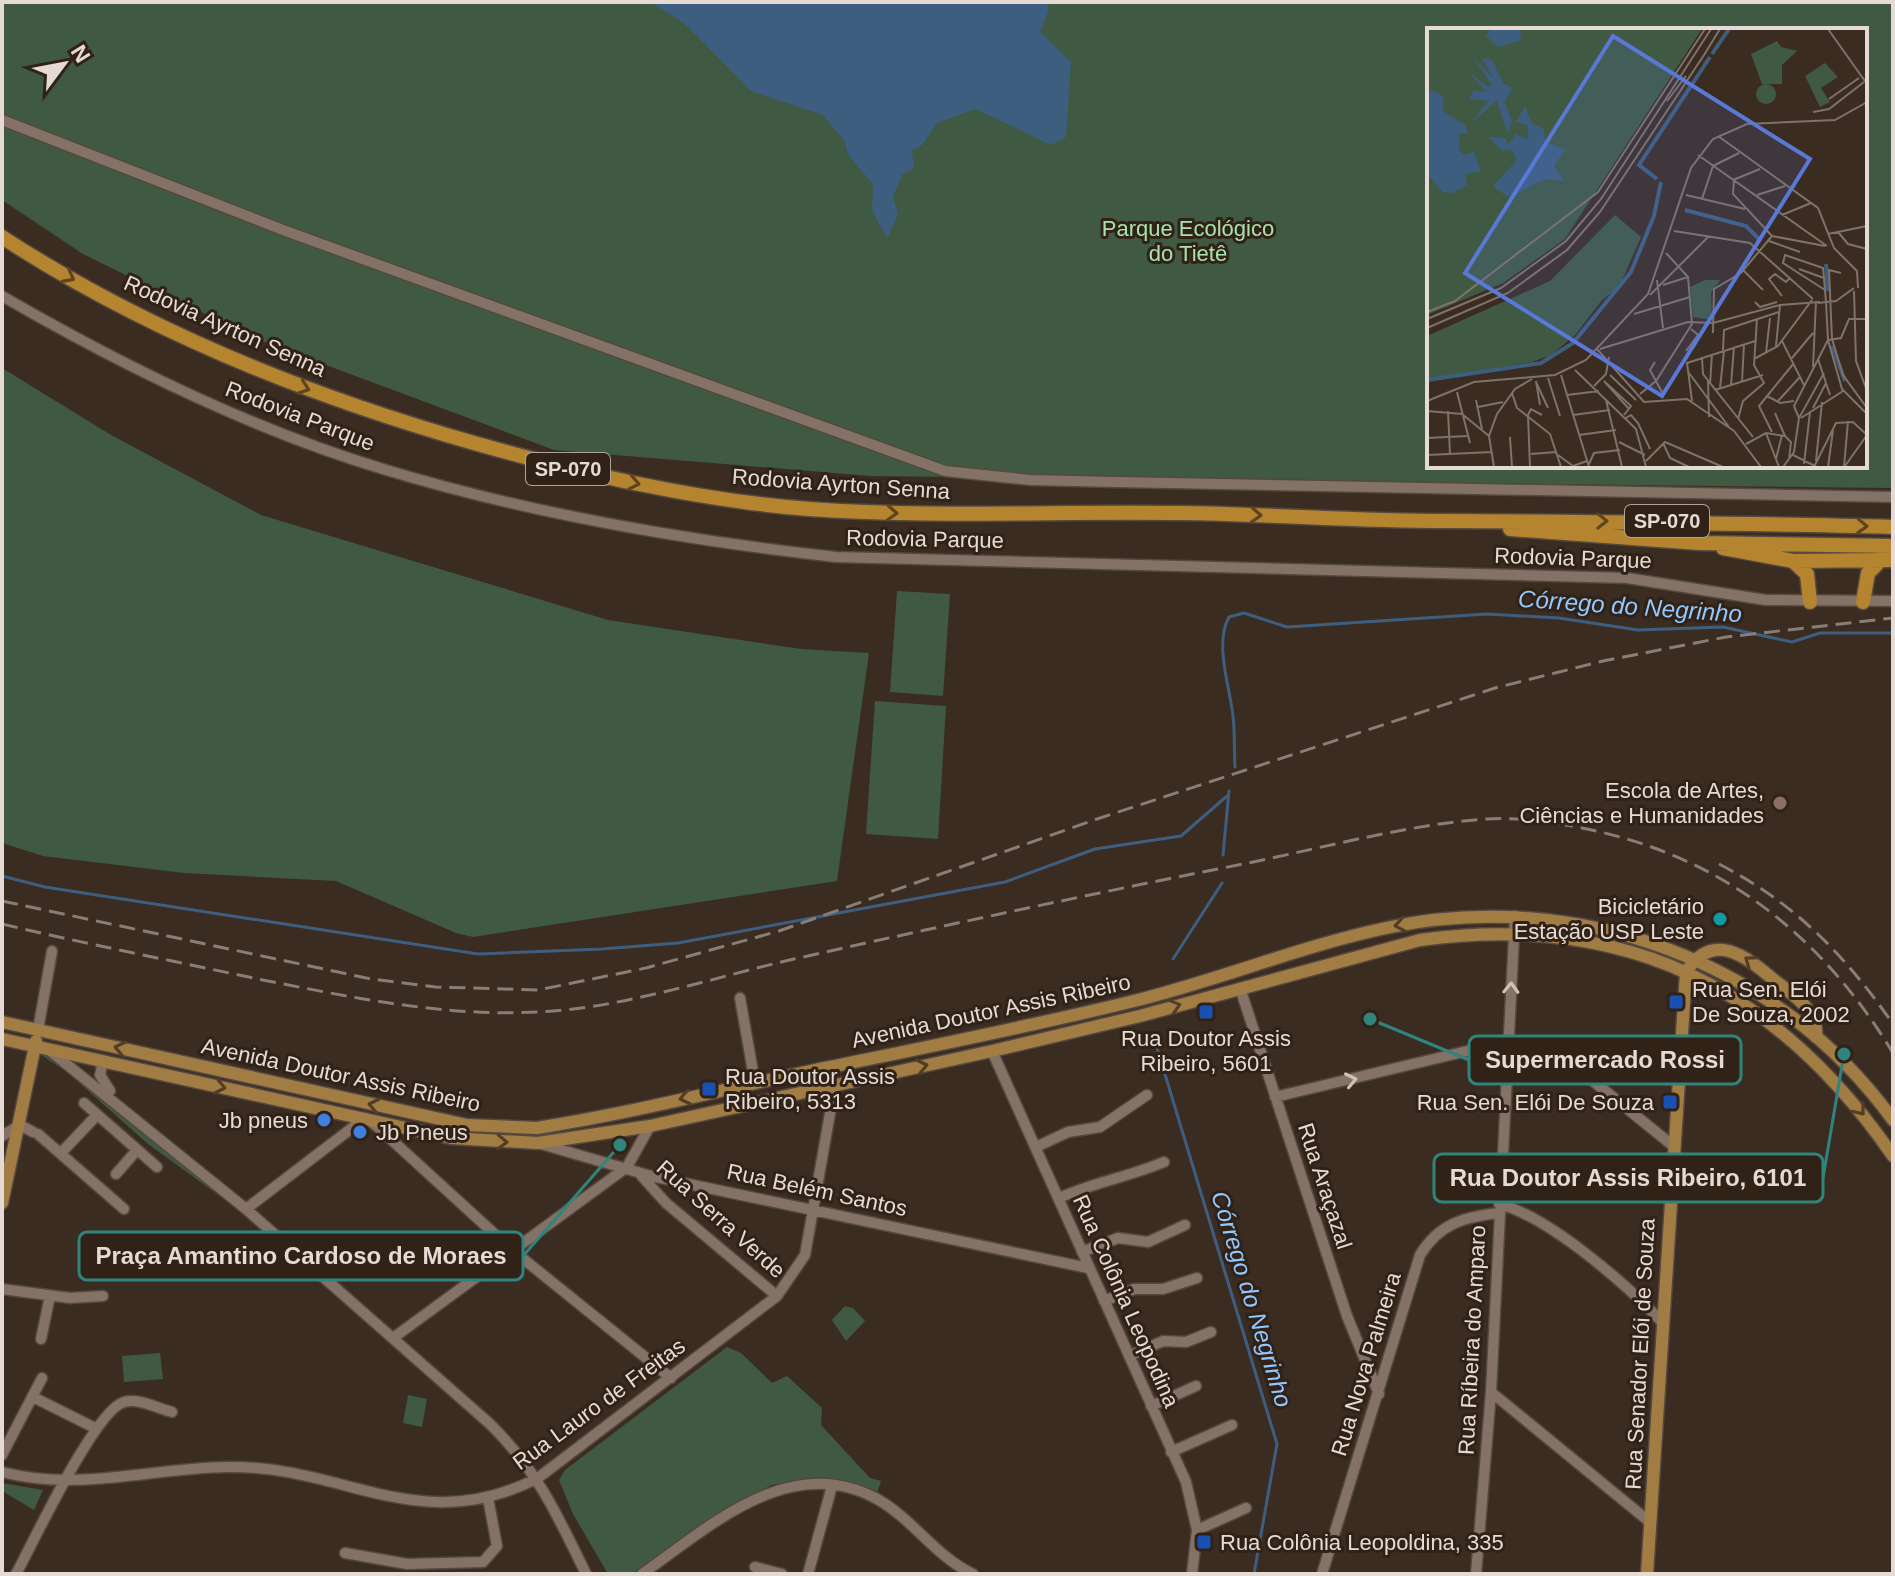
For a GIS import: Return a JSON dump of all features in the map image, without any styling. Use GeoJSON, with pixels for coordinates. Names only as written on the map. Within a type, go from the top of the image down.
{"type":"FeatureCollection","features":[{"type":"Feature","properties":{"kind":"highway","name":"Rodovia Ayrton Senna"},"geometry":{"type":"LineString","coordinates":[[2,237],[42,263],[153,321],[279,379],[412,425],[551,465],[715,498],[807,509],[914,514],[1179,513],[1440,521],[1668,521],[1893,527]]}},
{"type":"Feature","properties":{"kind":"highway","name":"Rodovia Ayrton Senna"},"geometry":{"type":"LineString","coordinates":[[1440,521],[1699,543],[1893,546]]}},
{"type":"Feature","properties":{"kind":"highway"},"geometry":{"type":"LineString","coordinates":[[1699,543],[1793,561],[1887,560]]}},
{"type":"Feature","properties":{"kind":"highway"},"geometry":{"type":"LineString","coordinates":[[1863,602],[1868,573],[1887,560]]}},
{"type":"Feature","properties":{"kind":"highway"},"geometry":{"type":"LineString","coordinates":[[1793,561],[1807,574],[1810,602]]}},
{"type":"Feature","properties":{"kind":"main road","name":"Avenida Doutor Assis Ribeiro"},"geometry":{"type":"LineString","coordinates":[[2,1022],[467,1125],[507,1128],[581,1121],[1137,1000],[1383,928],[1477,915],[1515,916],[1595,925],[1654,942],[1694,960],[1751,992],[1816,1037],[1867,1088],[1893,1120]]}},
{"type":"Feature","properties":{"kind":"main road","name":"Avenida Doutor Assis Ribeiro"},"geometry":{"type":"LineString","coordinates":[[2,1039],[451,1138],[538,1143],[650,1126],[992,1051],[1140,1016],[1420,940],[1513,934],[1601,943],[1651,956],[1702,980],[1792,1041],[1823,1068],[1867,1118],[1893,1156]]}},
{"type":"Feature","properties":{"kind":"main road"},"geometry":{"type":"LineString","coordinates":[[1686,972],[1694,960],[1717,950],[1743,954],[1801,1002],[1816,1022],[1816,1037],[1792,1041]]}},
{"type":"Feature","properties":{"kind":"main road","name":"Rua Senador Elói de Souza"},"geometry":{"type":"LineString","coordinates":[[1647,1574],[1672,1145],[1687,993],[1686,972]]}},
{"type":"Feature","properties":{"kind":"main road"},"geometry":{"type":"LineString","coordinates":[[1687,993],[1702,980]]}},
{"type":"Feature","properties":{"kind":"main road"},"geometry":{"type":"LineString","coordinates":[[2,1200],[38,1030]]}},
{"type":"Feature","properties":{"kind":"street"},"geometry":{"type":"LineString","coordinates":[[2,120],[283,230],[945,471],[1031,480],[1893,497]]}},
{"type":"Feature","properties":{"kind":"street","name":"Rodovia Parque"},"geometry":{"type":"LineString","coordinates":[[2,296],[117,359],[223,408],[381,468],[500,502],[711,543],[836,557],[1627,578],[1766,600],[1893,601]]}},
{"type":"Feature","properties":{"kind":"street","name":"Rua Ríbeira do Amparo"},"geometry":{"type":"LineString","coordinates":[[1476,1574],[1491,1392],[1515,916]]}},
{"type":"Feature","properties":{"kind":"street"},"geometry":{"type":"LineString","coordinates":[[38,1030],[52,951]]}},
{"type":"Feature","properties":{"kind":"street","name":"Rua Araçazal"},"geometry":{"type":"LineString","coordinates":[[1240,988],[1347,1316],[1379,1394]]}},
{"type":"Feature","properties":{"kind":"street"},"geometry":{"type":"LineString","coordinates":[[740,998],[755,1083]]}},
{"type":"Feature","properties":{"kind":"street"},"geometry":{"type":"LineString","coordinates":[[1275,1097],[1509,1041],[1536,1043],[1556,1051],[1672,1145]]}},
{"type":"Feature","properties":{"kind":"street"},"geometry":{"type":"LineString","coordinates":[[48,1049],[122,1105],[246,1209],[521,1454],[538,1478],[586,1574]]}},
{"type":"Feature","properties":{"kind":"street","name":"Rua Colônia Leopodina"},"geometry":{"type":"LineString","coordinates":[[992,1051],[1186,1482],[1197,1530],[1192,1574]]}},
{"type":"Feature","properties":{"kind":"street"},"geometry":{"type":"LineString","coordinates":[[103,1061],[100,1075],[122,1105]]}},
{"type":"Feature","properties":{"kind":"street","name":"Rua Lauro de Freitas"},"geometry":{"type":"LineString","coordinates":[[2,1472],[67,1482],[227,1467],[258,1468],[329,1481],[420,1504],[488,1498],[538,1478],[777,1296],[805,1255],[835,1085]]}},
{"type":"Feature","properties":{"kind":"street"},"geometry":{"type":"LineString","coordinates":[[1036,1147],[1068,1132],[1100,1127],[1147,1095]]}},
{"type":"Feature","properties":{"kind":"street"},"geometry":{"type":"LineString","coordinates":[[84,1103],[157,1167]]}},
{"type":"Feature","properties":{"kind":"street"},"geometry":{"type":"LineString","coordinates":[[61,1153],[97,1115]]}},
{"type":"Feature","properties":{"kind":"street"},"geometry":{"type":"LineString","coordinates":[[246,1209],[367,1119],[511,1249],[671,1378]]}},
{"type":"Feature","properties":{"kind":"street"},"geometry":{"type":"LineString","coordinates":[[2,1136],[20,1125],[36,1133],[124,1209]]}},
{"type":"Feature","properties":{"kind":"street"},"geometry":{"type":"LineString","coordinates":[[393,1338],[511,1249],[633,1169],[650,1126]]}},
{"type":"Feature","properties":{"kind":"street","name":"Rua Belém Santos"},"geometry":{"type":"LineString","coordinates":[[538,1143],[815,1212],[1088,1268]]}},
{"type":"Feature","properties":{"kind":"street"},"geometry":{"type":"LineString","coordinates":[[116,1174],[137,1150]]}},
{"type":"Feature","properties":{"kind":"street"},"geometry":{"type":"LineString","coordinates":[[1059,1198],[1081,1188],[1119,1181],[1164,1162]]}},
{"type":"Feature","properties":{"kind":"street","name":"Rua Serra Verde"},"geometry":{"type":"LineString","coordinates":[[633,1169],[666,1203],[777,1296]]}},
{"type":"Feature","properties":{"kind":"street"},"geometry":{"type":"LineString","coordinates":[[1499,1208],[1537,1219],[1637,1296],[1661,1321]]}},
{"type":"Feature","properties":{"kind":"street","name":"Rua Nova Palmeira"},"geometry":{"type":"LineString","coordinates":[[1322,1574],[1379,1394],[1411,1277],[1427,1244],[1456,1221],[1499,1208]]}},
{"type":"Feature","properties":{"kind":"street"},"geometry":{"type":"LineString","coordinates":[[1082,1252],[1118,1238],[1148,1242],[1185,1225]]}},
{"type":"Feature","properties":{"kind":"street"},"geometry":{"type":"LineString","coordinates":[[1104,1301],[1134,1289],[1163,1289],[1197,1278]]}},
{"type":"Feature","properties":{"kind":"street"},"geometry":{"type":"LineString","coordinates":[[2,1289],[50,1296],[103,1296]]}},
{"type":"Feature","properties":{"kind":"street"},"geometry":{"type":"LineString","coordinates":[[41,1339],[50,1296]]}},
{"type":"Feature","properties":{"kind":"street"},"geometry":{"type":"LineString","coordinates":[[1637,1296],[1663,1302]]}},
{"type":"Feature","properties":{"kind":"street"},"geometry":{"type":"LineString","coordinates":[[1129,1356],[1163,1341],[1186,1342],[1211,1332]]}},
{"type":"Feature","properties":{"kind":"street"},"geometry":{"type":"LineString","coordinates":[[2,1455],[42,1378]]}},
{"type":"Feature","properties":{"kind":"street"},"geometry":{"type":"LineString","coordinates":[[1151,1406],[1196,1386]]}},
{"type":"Feature","properties":{"kind":"street"},"geometry":{"type":"LineString","coordinates":[[1491,1392],[1651,1523]]}},
{"type":"Feature","properties":{"kind":"street"},"geometry":{"type":"LineString","coordinates":[[33,1397],[95,1428]]}},
{"type":"Feature","properties":{"kind":"street"},"geometry":{"type":"LineString","coordinates":[[16,1574],[95,1428],[114,1407],[135,1401],[172,1412]]}},
{"type":"Feature","properties":{"kind":"street"},"geometry":{"type":"LineString","coordinates":[[1171,1452],[1232,1425]]}},
{"type":"Feature","properties":{"kind":"street"},"geometry":{"type":"LineString","coordinates":[[808,1574],[832,1486]]}},
{"type":"Feature","properties":{"kind":"street"},"geometry":{"type":"LineString","coordinates":[[642,1574],[751,1498],[776,1488],[832,1486],[878,1499],[973,1574]]}},
{"type":"Feature","properties":{"kind":"street"},"geometry":{"type":"LineString","coordinates":[[345,1553],[407,1564],[483,1562],[497,1546],[488,1498]]}},
{"type":"Feature","properties":{"kind":"street"},"geometry":{"type":"LineString","coordinates":[[1197,1530],[1246,1508]]}},
{"type":"Feature","properties":{"kind":"street"},"geometry":{"type":"LineString","coordinates":[[755,1567],[782,1574]]}},
{"type":"Feature","properties":{"kind":"green space","name":"Parque Ecológico do Tietê"},"geometry":{"type":"Polygon","coordinates":[[[2,2],[1893,2],[1893,488],[870,476],[554,450],[256,339],[83,254],[2,200],[2,2]]]}},
{"type":"Feature","properties":{"kind":"green space"},"geometry":{"type":"Polygon","coordinates":[[[2,368],[111,435],[261,515],[608,620],[801,649],[869,653],[837,881],[473,937],[456,933],[336,881],[184,873],[43,856],[2,843],[2,368]]]}},
{"type":"Feature","properties":{"kind":"green space"},"geometry":{"type":"Polygon","coordinates":[[[897,591],[950,594],[943,696],[890,692],[897,591]]]}},
{"type":"Feature","properties":{"kind":"green space"},"geometry":{"type":"Polygon","coordinates":[[[875,701],[946,706],[938,839],[866,834],[875,701]]]}},
{"type":"Feature","properties":{"kind":"green space"},"geometry":{"type":"Polygon","coordinates":[[[38,1053],[68,1059],[235,1207],[148,1144],[66,1071],[38,1053]]]}},
{"type":"Feature","properties":{"kind":"green space"},"geometry":{"type":"Polygon","coordinates":[[[845,1306],[853,1308],[865,1321],[846,1341],[832,1320],[845,1306]]]}},
{"type":"Feature","properties":{"kind":"green space"},"geometry":{"type":"Polygon","coordinates":[[[727,1347],[741,1353],[772,1383],[787,1376],[822,1408],[821,1425],[870,1478],[881,1481],[877,1493],[814,1479],[771,1485],[676,1542],[632,1574],[608,1574],[573,1514],[559,1480],[565,1470],[727,1347]]]}},
{"type":"Feature","properties":{"kind":"green space"},"geometry":{"type":"Polygon","coordinates":[[[160,1353],[163,1379],[124,1382],[122,1356],[160,1353]]]}},
{"type":"Feature","properties":{"kind":"green space"},"geometry":{"type":"Polygon","coordinates":[[[408,1395],[427,1399],[422,1427],[403,1423],[408,1395]]]}},
{"type":"Feature","properties":{"kind":"green space"},"geometry":{"type":"Polygon","coordinates":[[[2,1483],[43,1490],[34,1510],[2,1491],[2,1483]]]}},
{"type":"Feature","properties":{"kind":"water"},"geometry":{"type":"Polygon","coordinates":[[[650,2],[1047,2],[1049,10],[1040,32],[1071,62],[1066,137],[1051,145],[976,109],[937,123],[922,145],[912,151],[914,168],[902,175],[893,197],[898,214],[887,239],[872,210],[873,184],[848,155],[844,140],[823,115],[751,91],[684,23],[650,2]]]}},
{"type":"Feature","properties":{"kind":"waterway","name":"Córrego do Negrinho"},"geometry":{"type":"LineString","coordinates":[[1235,767],[1234,722],[1224,666],[1223,640],[1229,617],[1244,613],[1287,627],[1487,614],[1559,618],[1638,630],[1723,627],[1792,642],[1820,633],[1893,633]]}},
{"type":"Feature","properties":{"kind":"waterway","name":"Córrego do Negrinho"},"geometry":{"type":"LineString","coordinates":[[1223,855],[1229,791]]}},
{"type":"Feature","properties":{"kind":"waterway"},"geometry":{"type":"LineString","coordinates":[[2,876],[45,887],[478,954],[602,949],[678,943],[1005,882],[1095,849],[1181,836],[1227,796]]}},
{"type":"Feature","properties":{"kind":"waterway","name":"Córrego do Negrinho"},"geometry":{"type":"LineString","coordinates":[[1173,959],[1222,883]]}},
{"type":"Feature","properties":{"kind":"waterway","name":"Córrego do Negrinho"},"geometry":{"type":"LineString","coordinates":[[1154,1038],[1277,1444],[1254,1574]]}},
{"type":"Feature","properties":{"kind":"railway"},"geometry":{"type":"LineString","coordinates":[[2,901],[371,979],[436,987],[538,990],[646,968],[779,931],[1097,819],[1495,688],[1603,661],[1726,637],[1893,618]]}},
{"type":"Feature","properties":{"kind":"railway"},"geometry":{"type":"LineString","coordinates":[[2,924],[362,999],[432,1009],[538,1012],[603,1005],[905,934],[1393,832],[1486,819],[1527,820],[1582,828],[1644,844],[1688,862],[1729,884],[1768,910],[1836,974],[1893,1053]]}},
{"type":"Feature","properties":{"kind":"railway"},"geometry":{"type":"LineString","coordinates":[[1719,864],[1772,896],[1816,933],[1856,975],[1893,1024]]}},
{"type":"Feature","properties":{"kind":"place","name":"Escola de Artes, Ciências e Humanidades"},"geometry":{"type":"Point","coordinates":[1780,803]}},
{"type":"Feature","properties":{"kind":"place","name":"Bicicletário Estação USP Leste"},"geometry":{"type":"Point","coordinates":[1720,919]}},
{"type":"Feature","properties":{"kind":"place","name":"Rua Sen. Elói De Souza, 2002"},"geometry":{"type":"Point","coordinates":[1676,1002]}},
{"type":"Feature","properties":{"kind":"place","name":"Rua Doutor Assis Ribeiro, 5601"},"geometry":{"type":"Point","coordinates":[1206,1012]}},
{"type":"Feature","properties":{"kind":"place","name":"Supermercado Rossi"},"geometry":{"type":"Point","coordinates":[1370,1019]}},
{"type":"Feature","properties":{"kind":"place","name":"Rua Doutor Assis Ribeiro, 6101"},"geometry":{"type":"Point","coordinates":[1844,1054]}},
{"type":"Feature","properties":{"kind":"place","name":"Rua Doutor Assis Ribeiro, 5313"},"geometry":{"type":"Point","coordinates":[709,1089]}},
{"type":"Feature","properties":{"kind":"place","name":"Rua Sen. Elói De Souza"},"geometry":{"type":"Point","coordinates":[1670,1102]}},
{"type":"Feature","properties":{"kind":"place","name":"Jb pneus"},"geometry":{"type":"Point","coordinates":[324,1120]}},
{"type":"Feature","properties":{"kind":"place","name":"Jb Pneus"},"geometry":{"type":"Point","coordinates":[360,1132]}},
{"type":"Feature","properties":{"kind":"place","name":"Praça Amantino Cardoso de Moraes"},"geometry":{"type":"Point","coordinates":[620,1145]}},
{"type":"Feature","properties":{"kind":"place","name":"Rua Colônia Leopoldina, 335"},"geometry":{"type":"Point","coordinates":[1204,1542]}}]}
